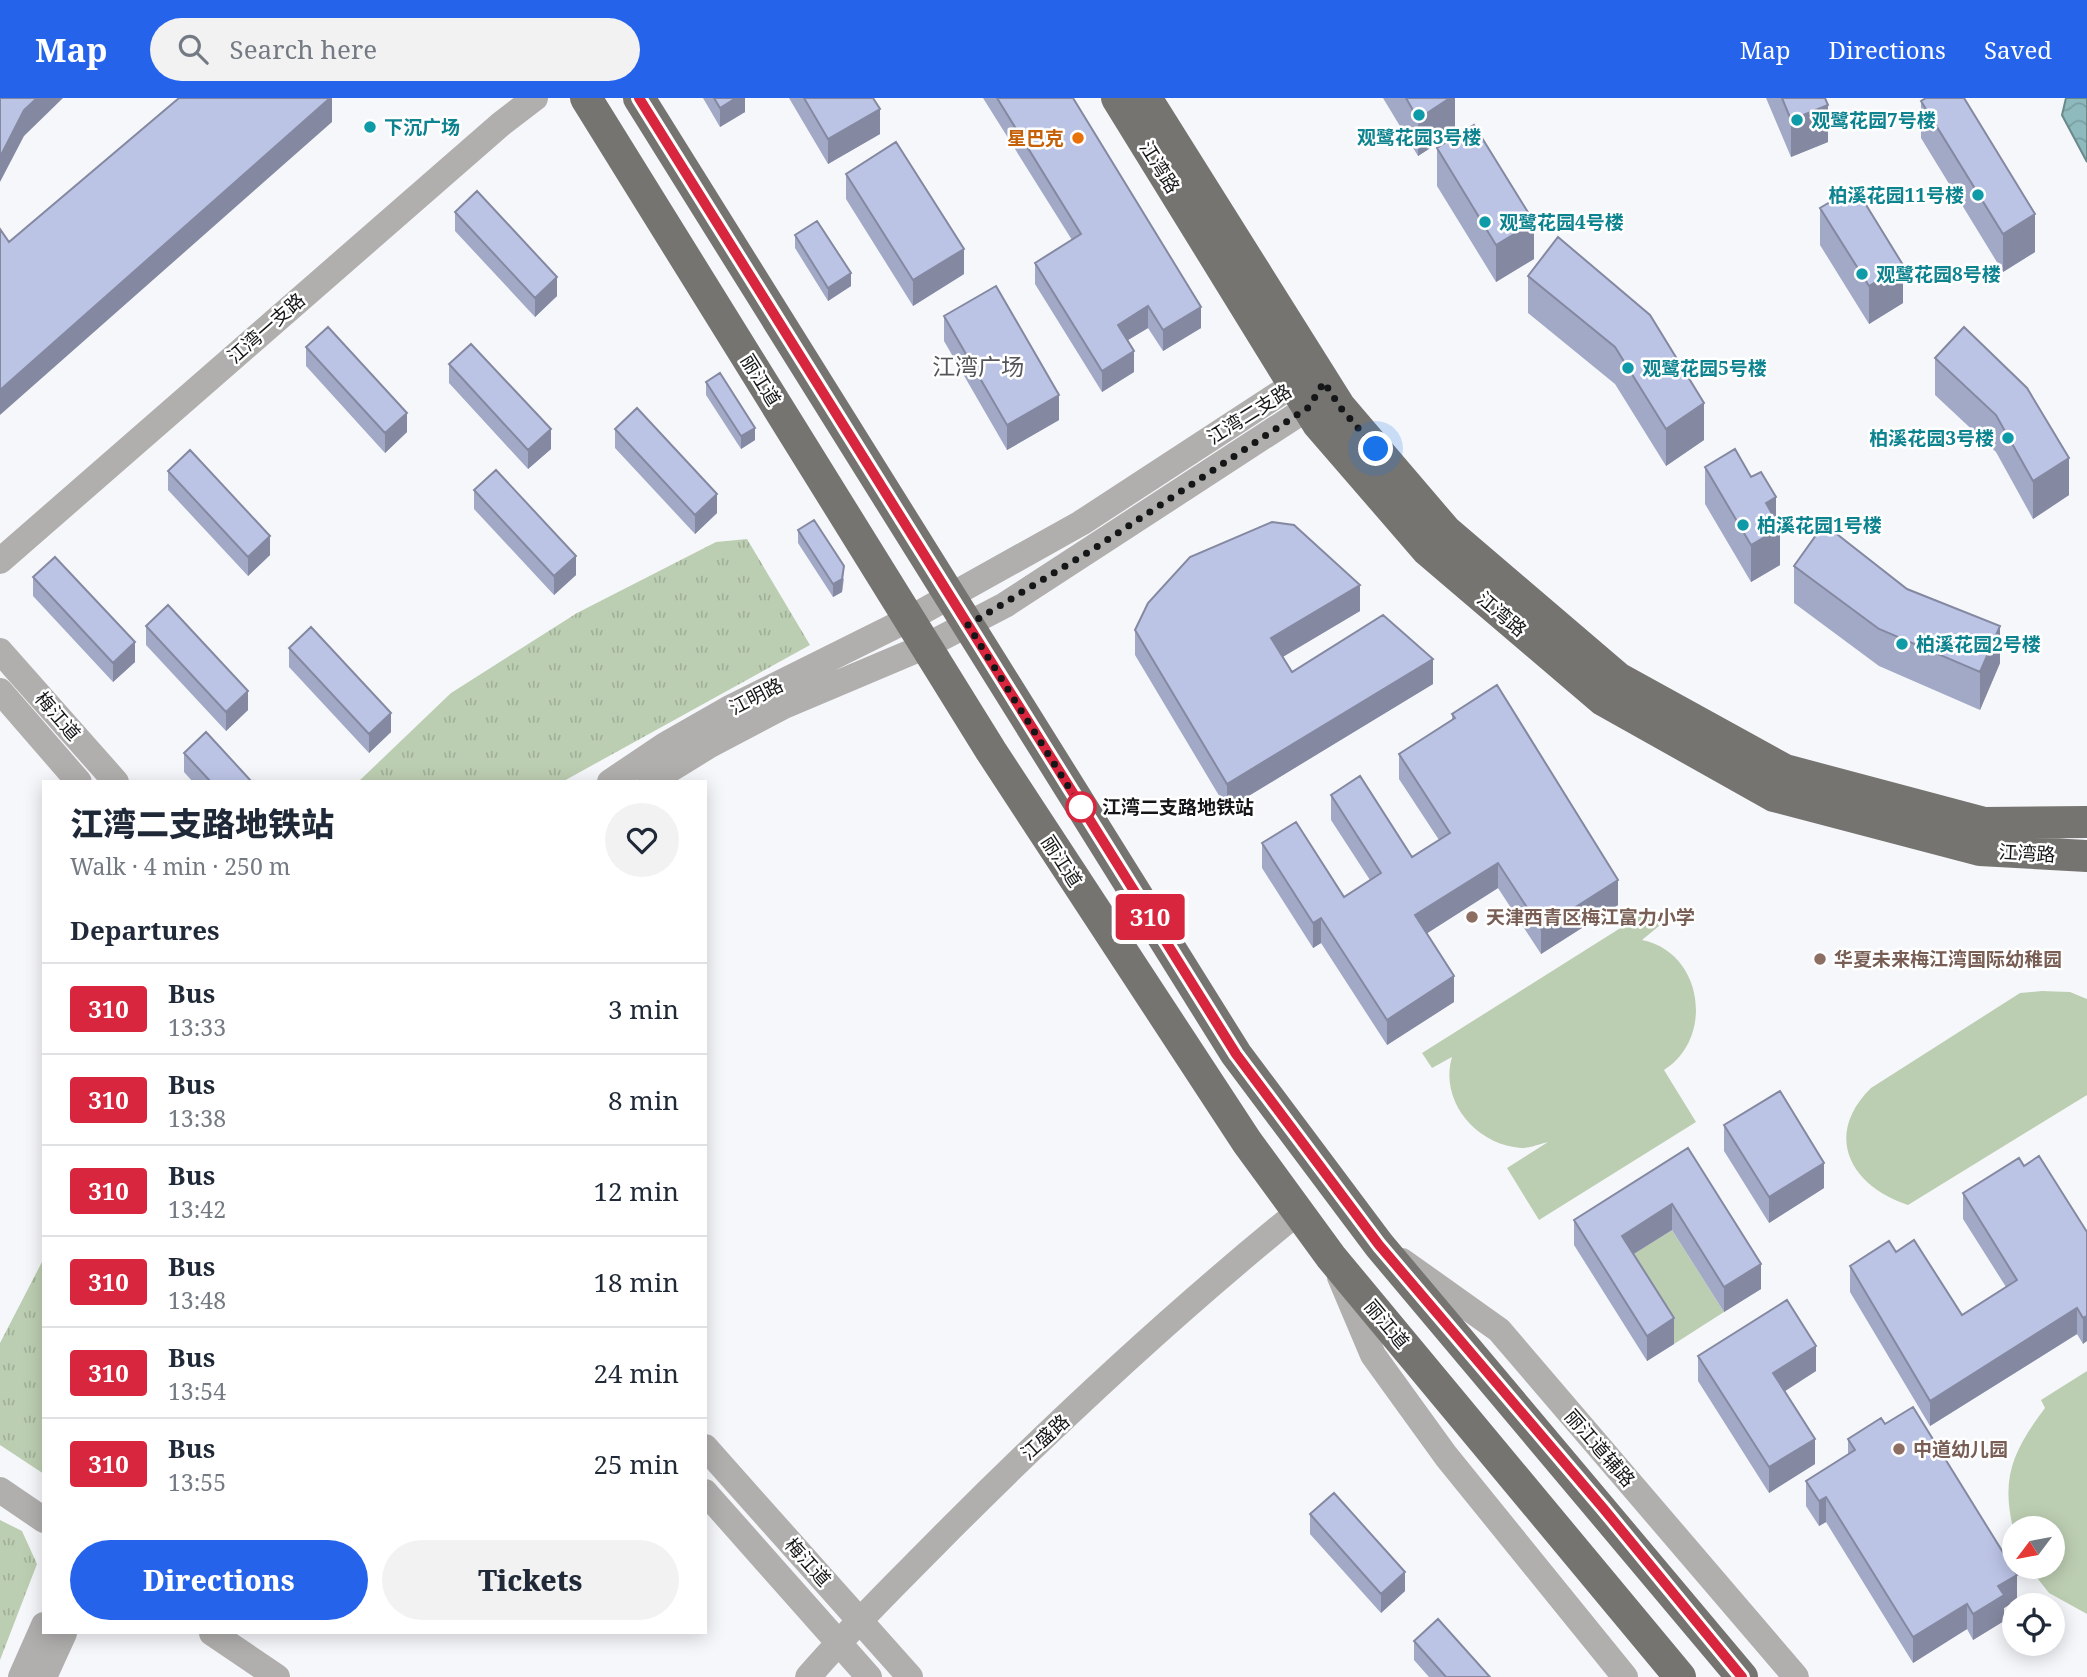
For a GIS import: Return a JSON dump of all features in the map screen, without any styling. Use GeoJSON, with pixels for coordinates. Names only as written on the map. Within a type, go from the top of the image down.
{"type":"FeatureCollection","features":[{"type":"Feature","properties":{"kind":"main road","name":"丽江道"},"geometry":{"type":"LineString","coordinates":[[586,98],[909,619],[1202,1077],[1297,1213],[1331,1256],[1679,1677]]}},
{"type":"Feature","properties":{"kind":"main road"},"geometry":{"type":"LineString","coordinates":[[639,98],[1236,1054],[1379,1245],[1603,1508],[1742,1677]]}},
{"type":"Feature","properties":{"kind":"main road","name":"江湾路"},"geometry":{"type":"LineString","coordinates":[[1117,98],[1309,391],[1340,407],[1446,531],[1618,678],[1784,771],[1984,823],[2087,822]]}},
{"type":"Feature","properties":{"kind":"main road","name":"江湾路"},"geometry":{"type":"LineString","coordinates":[[1146,98],[1309,391],[1318,424],[1427,550],[1603,700],[1774,796],[1980,850],[2087,856]]}},
{"type":"Feature","properties":{"kind":"street","name":"江湾一支路"},"geometry":{"type":"LineString","coordinates":[[0,561],[501,124],[535,98]]}},
{"type":"Feature","properties":{"kind":"street","name":"江湾二支路"},"geometry":{"type":"LineString","coordinates":[[909,619],[1309,391]]}},
{"type":"Feature","properties":{"kind":"street","name":"江湾二支路"},"geometry":{"type":"LineString","coordinates":[[926,646],[968,625],[1095,548],[1309,391]]}},
{"type":"Feature","properties":{"kind":"street","name":"江明路"},"geometry":{"type":"LineString","coordinates":[[613,780],[665,745],[728,709],[909,619]]}},
{"type":"Feature","properties":{"kind":"street","name":"江明路"},"geometry":{"type":"LineString","coordinates":[[653,780],[710,745],[784,706],[926,646]]}},
{"type":"Feature","properties":{"kind":"street","name":"梅江道"},"geometry":{"type":"LineString","coordinates":[[0,651],[114,780]]}},
{"type":"Feature","properties":{"kind":"street","name":"梅江道"},"geometry":{"type":"LineString","coordinates":[[0,691],[77,780]]}},
{"type":"Feature","properties":{"kind":"street","name":"江盛路"},"geometry":{"type":"LineString","coordinates":[[807,1677],[838,1642],[1021,1458],[1243,1256],[1297,1213]]}},
{"type":"Feature","properties":{"kind":"street","name":"丽江道辅路"},"geometry":{"type":"LineString","coordinates":[[1379,1245],[1499,1330],[1796,1677]]}},
{"type":"Feature","properties":{"kind":"street"},"geometry":{"type":"LineString","coordinates":[[1331,1256],[1373,1355],[1446,1456],[1625,1677]]}},
{"type":"Feature","properties":{"kind":"street","name":"梅江道"},"geometry":{"type":"LineString","coordinates":[[707,1449],[910,1677]]}},
{"type":"Feature","properties":{"kind":"street"},"geometry":{"type":"LineString","coordinates":[[0,1490],[42,1519]]}},
{"type":"Feature","properties":{"kind":"street","name":"梅江道"},"geometry":{"type":"LineString","coordinates":[[707,1494],[869,1677]]}},
{"type":"Feature","properties":{"kind":"street"},"geometry":{"type":"LineString","coordinates":[[21,1677],[42,1630]]}},
{"type":"Feature","properties":{"kind":"street"},"geometry":{"type":"LineString","coordinates":[[44,1677],[64,1634]]}},
{"type":"Feature","properties":{"kind":"street"},"geometry":{"type":"LineString","coordinates":[[213,1634],[277,1677]]}},
{"type":"Feature","properties":{"kind":"green space"},"geometry":{"type":"Polygon","coordinates":[[[747,539],[810,645],[566,780],[360,780],[451,693],[577,613],[716,542],[747,539]]]}},
{"type":"Feature","properties":{"kind":"green space"},"geometry":{"type":"Polygon","coordinates":[[[1649,910],[1659,926],[1642,940],[1663,948],[1678,961],[1689,978],[1695,998],[1696,1018],[1691,1038],[1680,1056],[1664,1070],[1696,1122],[1539,1220],[1507,1168],[1548,1142],[1521,1148],[1489,1139],[1465,1118],[1456,1104],[1449,1073],[1452,1057],[1432,1068],[1422,1053],[1649,910]]]}},
{"type":"Feature","properties":{"kind":"green space"},"geometry":{"type":"Polygon","coordinates":[[[2070,992],[2087,999],[2087,1095],[1908,1205],[1871,1185],[1858,1172],[1846,1141],[1848,1123],[1856,1106],[1871,1088],[2020,993],[2070,992]]]}},
{"type":"Feature","properties":{"kind":"green space"},"geometry":{"type":"Polygon","coordinates":[[[1672,1230],[1724,1312],[1674,1344],[1622,1261],[1672,1230]]]}},
{"type":"Feature","properties":{"kind":"green space"},"geometry":{"type":"Polygon","coordinates":[[[42,1262],[42,1473],[0,1445],[0,1343],[42,1262]]]}},
{"type":"Feature","properties":{"kind":"green space"},"geometry":{"type":"Polygon","coordinates":[[[2087,1371],[2087,1614],[2065,1602],[2065,1593],[2049,1593],[2038,1579],[2065,1579],[2065,1516],[2011,1516],[2008,1496],[2012,1466],[2017,1452],[2045,1408],[2041,1400],[2087,1371]]]}},
{"type":"Feature","properties":{"kind":"green space"},"geometry":{"type":"Polygon","coordinates":[[[0,1520],[22,1531],[37,1564],[0,1660],[0,1520]]]}},
{"type":"Feature","properties":{"kind":"water"},"geometry":{"type":"Polygon","coordinates":[[[2066,98],[2087,98],[2087,162],[2062,115],[2066,98]]]}},
{"type":"Feature","properties":{"kind":"building"},"geometry":{"type":"Polygon","coordinates":[[[0,98],[37,98],[24,110],[0,157],[0,98]]]}},
{"type":"Feature","properties":{"kind":"building"},"geometry":{"type":"Polygon","coordinates":[[[179,98],[330,98],[0,390],[0,229],[9,242],[179,98]]]}},
{"type":"Feature","properties":{"kind":"building"},"geometry":{"type":"Polygon","coordinates":[[[714,98],[736,98],[720,108],[714,98]]]}},
{"type":"Feature","properties":{"kind":"building"},"geometry":{"type":"Polygon","coordinates":[[[804,98],[873,98],[880,109],[828,139],[804,98]]]}},
{"type":"Feature","properties":{"kind":"building"},"geometry":{"type":"Polygon","coordinates":[[[997,98],[1073,98],[1201,307],[1163,330],[1148,306],[1118,325],[1134,351],[1102,371],[1035,263],[1081,234],[997,98]]]}},
{"type":"Feature","properties":{"kind":"building"},"geometry":{"type":"Polygon","coordinates":[[[1406,98],[1450,98],[1418,119],[1406,98]]]}},
{"type":"Feature","properties":{"kind":"building"},"geometry":{"type":"Polygon","coordinates":[[[1782,98],[1825,98],[1828,105],[1791,120],[1782,98]]]}},
{"type":"Feature","properties":{"kind":"building"},"geometry":{"type":"Polygon","coordinates":[[[1926,98],[1964,98],[2035,214],[2003,234],[1921,101],[1926,98]]]}},
{"type":"Feature","properties":{"kind":"building"},"geometry":{"type":"Polygon","coordinates":[[[1474,125],[1534,222],[1496,245],[1437,148],[1474,125]]]}},
{"type":"Feature","properties":{"kind":"building"},"geometry":{"type":"Polygon","coordinates":[[[896,142],[964,249],[913,280],[846,174],[896,142]]]}},
{"type":"Feature","properties":{"kind":"building"},"geometry":{"type":"Polygon","coordinates":[[[1855,187],[1903,265],[1869,286],[1820,208],[1855,187]]]}},
{"type":"Feature","properties":{"kind":"building"},"geometry":{"type":"Polygon","coordinates":[[[477,191],[557,277],[535,298],[455,212],[477,191]]]}},
{"type":"Feature","properties":{"kind":"building"},"geometry":{"type":"Polygon","coordinates":[[[817,221],[851,273],[828,288],[795,235],[817,221]]]}},
{"type":"Feature","properties":{"kind":"building"},"geometry":{"type":"Polygon","coordinates":[[[1558,237],[1650,315],[1704,403],[1666,429],[1615,347],[1528,276],[1558,237]]]}},
{"type":"Feature","properties":{"kind":"building"},"geometry":{"type":"Polygon","coordinates":[[[996,286],[1059,395],[1007,425],[944,316],[996,286]]]}},
{"type":"Feature","properties":{"kind":"building"},"geometry":{"type":"Polygon","coordinates":[[[328,327],[407,413],[385,433],[306,347],[328,327]]]}},
{"type":"Feature","properties":{"kind":"building"},"geometry":{"type":"Polygon","coordinates":[[[1964,327],[2027,388],[2069,458],[2033,481],[1996,415],[1935,358],[1964,327]]]}},
{"type":"Feature","properties":{"kind":"building"},"geometry":{"type":"Polygon","coordinates":[[[471,344],[551,429],[528,450],[449,364],[471,344]]]}},
{"type":"Feature","properties":{"kind":"building"},"geometry":{"type":"Polygon","coordinates":[[[720,373],[755,428],[741,436],[706,382],[720,373]]]}},
{"type":"Feature","properties":{"kind":"building"},"geometry":{"type":"Polygon","coordinates":[[[637,408],[717,494],[695,515],[615,429],[637,408]]]}},
{"type":"Feature","properties":{"kind":"building"},"geometry":{"type":"Polygon","coordinates":[[[1735,449],[1751,477],[1761,472],[1776,497],[1766,503],[1780,528],[1751,545],[1705,467],[1735,449]]]}},
{"type":"Feature","properties":{"kind":"building"},"geometry":{"type":"Polygon","coordinates":[[[190,450],[270,536],[248,557],[168,471],[190,450]]]}},
{"type":"Feature","properties":{"kind":"building"},"geometry":{"type":"Polygon","coordinates":[[[496,470],[576,556],[554,576],[474,490],[496,470]]]}},
{"type":"Feature","properties":{"kind":"building"},"geometry":{"type":"Polygon","coordinates":[[[814,520],[844,566],[842,579],[833,584],[798,530],[814,520]]]}},
{"type":"Feature","properties":{"kind":"building"},"geometry":{"type":"Polygon","coordinates":[[[1272,522],[1294,525],[1360,585],[1271,638],[1292,672],[1383,615],[1433,659],[1227,784],[1135,630],[1148,603],[1190,557],[1272,522]]]}},
{"type":"Feature","properties":{"kind":"building"},"geometry":{"type":"Polygon","coordinates":[[[1824,524],[1907,589],[2000,626],[1980,672],[1879,629],[1794,566],[1824,524]]]}},
{"type":"Feature","properties":{"kind":"building"},"geometry":{"type":"Polygon","coordinates":[[[55,557],[135,642],[113,663],[33,577],[55,557]]]}},
{"type":"Feature","properties":{"kind":"building"},"geometry":{"type":"Polygon","coordinates":[[[168,605],[248,691],[226,712],[146,626],[168,605]]]}},
{"type":"Feature","properties":{"kind":"building"},"geometry":{"type":"Polygon","coordinates":[[[311,627],[391,713],[369,734],[289,648],[311,627]]]}},
{"type":"Feature","properties":{"kind":"building"},"geometry":{"type":"Polygon","coordinates":[[[1497,685],[1618,880],[1541,929],[1498,863],[1415,915],[1454,976],[1387,1020],[1321,918],[1313,923],[1262,843],[1296,822],[1344,897],[1381,873],[1331,795],[1360,776],[1412,857],[1450,833],[1399,754],[1455,718],[1452,714],[1497,685]]]}},
{"type":"Feature","properties":{"kind":"building"},"geometry":{"type":"Polygon","coordinates":[[[206,732],[250,780],[209,780],[184,753],[206,732]]]}},
{"type":"Feature","properties":{"kind":"building"},"geometry":{"type":"Polygon","coordinates":[[[1780,1091],[1824,1163],[1769,1197],[1724,1125],[1780,1091]]]}},
{"type":"Feature","properties":{"kind":"building"},"geometry":{"type":"Polygon","coordinates":[[[1688,1148],[1761,1264],[1724,1287],[1672,1204],[1622,1236],[1674,1318],[1647,1336],[1574,1220],[1688,1148]]]}},
{"type":"Feature","properties":{"kind":"building"},"geometry":{"type":"Polygon","coordinates":[[[2039,1156],[2087,1232],[2087,1316],[2083,1318],[2077,1308],[1930,1401],[1850,1266],[1889,1241],[1896,1252],[1914,1240],[1962,1315],[2017,1280],[1963,1193],[2019,1158],[2024,1166],[2039,1156]]]}},
{"type":"Feature","properties":{"kind":"building"},"geometry":{"type":"Polygon","coordinates":[[[1787,1300],[1816,1346],[1773,1373],[1815,1439],[1769,1467],[1698,1356],[1787,1300]]]}},
{"type":"Feature","properties":{"kind":"building"},"geometry":{"type":"Polygon","coordinates":[[[1913,1407],[2002,1551],[2002,1579],[2010,1579],[1998,1586],[2002,1596],[1973,1614],[1967,1604],[1913,1637],[1826,1497],[1819,1501],[1806,1481],[1855,1450],[1848,1439],[1881,1418],[1885,1424],[1913,1407]]]}},
{"type":"Feature","properties":{"kind":"building"},"geometry":{"type":"Polygon","coordinates":[[[1334,1493],[1405,1572],[1381,1594],[1310,1514],[1334,1493]]]}},
{"type":"Feature","properties":{"kind":"building"},"geometry":{"type":"Polygon","coordinates":[[[1438,1619],[1490,1677],[1446,1677],[1414,1641],[1438,1619]]]}},
{"type":"Feature","properties":{"kind":"bus line","name":"310"},"geometry":{"type":"LineString","coordinates":[[639,98],[1236,1054],[1379,1245],[1603,1508],[1742,1677]]}},
{"type":"Feature","properties":{"kind":"place","name":"观鹭花园3号楼"},"geometry":{"type":"Point","coordinates":[1419,115]}},
{"type":"Feature","properties":{"kind":"place","name":"观鹭花园7号楼"},"geometry":{"type":"Point","coordinates":[1797,120]}},
{"type":"Feature","properties":{"kind":"place","name":"下沉广场"},"geometry":{"type":"Point","coordinates":[370,127]}},
{"type":"Feature","properties":{"kind":"place","name":"星巴克"},"geometry":{"type":"Point","coordinates":[1078,138]}},
{"type":"Feature","properties":{"kind":"place","name":"柏溪花园11号楼"},"geometry":{"type":"Point","coordinates":[1978,195]}},
{"type":"Feature","properties":{"kind":"place","name":"观鹭花园4号楼"},"geometry":{"type":"Point","coordinates":[1485,222]}},
{"type":"Feature","properties":{"kind":"place","name":"观鹭花园8号楼"},"geometry":{"type":"Point","coordinates":[1862,274]}},
{"type":"Feature","properties":{"kind":"place","name":"观鹭花园5号楼"},"geometry":{"type":"Point","coordinates":[1628,368]}},
{"type":"Feature","properties":{"kind":"place","name":"柏溪花园3号楼"},"geometry":{"type":"Point","coordinates":[2008,438]}},
{"type":"Feature","properties":{"kind":"place","name":"柏溪花园1号楼"},"geometry":{"type":"Point","coordinates":[1743,525]}},
{"type":"Feature","properties":{"kind":"place","name":"柏溪花园2号楼"},"geometry":{"type":"Point","coordinates":[1902,644]}},
{"type":"Feature","properties":{"kind":"place","name":"江湾二支路地铁站"},"geometry":{"type":"Point","coordinates":[1081,807]}},
{"type":"Feature","properties":{"kind":"place","name":"天津西青区梅江富力小学"},"geometry":{"type":"Point","coordinates":[1472,917]}},
{"type":"Feature","properties":{"kind":"place","name":"华夏未来梅江湾国际幼稚园"},"geometry":{"type":"Point","coordinates":[1820,959]}},
{"type":"Feature","properties":{"kind":"place","name":"中道幼儿园"},"geometry":{"type":"Point","coordinates":[1899,1449]}},
{"type":"Feature","properties":{"kind":"district","name":"江湾广场"},"geometry":{"type":"Point","coordinates":[978,366]}},
{"type":"Feature","properties":{"kind":"route"},"geometry":{"type":"LineString","coordinates":[[1081,807],[968,625],[1095,548],[1309,407],[1324,382],[1340,407],[1376,449]]}}]}
